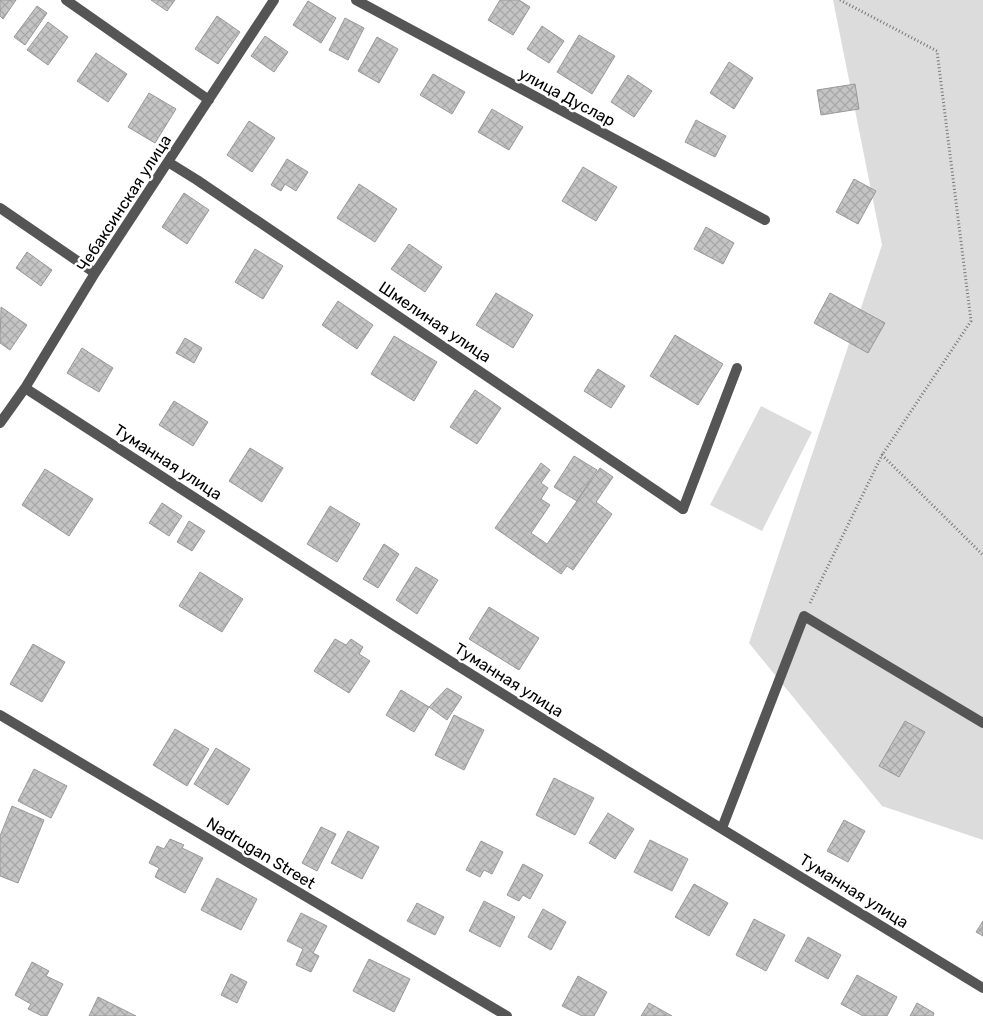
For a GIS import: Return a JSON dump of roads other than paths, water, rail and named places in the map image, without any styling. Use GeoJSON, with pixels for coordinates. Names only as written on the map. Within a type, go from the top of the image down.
{"type":"FeatureCollection","features":[{"type":"Feature","properties":{"kind":"street"},"geometry":{"type":"LineString","coordinates":[[66,0],[209,100]]}},
{"type":"Feature","properties":{"kind":"street","name":"Чебаксинская улица"},"geometry":{"type":"LineString","coordinates":[[0,423],[25,388],[95,272],[274,0]]}},
{"type":"Feature","properties":{"kind":"street","name":"улица Дуслар"},"geometry":{"type":"LineString","coordinates":[[356,0],[765,220]]}},
{"type":"Feature","properties":{"kind":"street","name":"Шмелиная улица"},"geometry":{"type":"LineString","coordinates":[[168,162],[683,509],[737,368]]}},
{"type":"Feature","properties":{"kind":"street"},"geometry":{"type":"LineString","coordinates":[[0,208],[95,272]]}},
{"type":"Feature","properties":{"kind":"street","name":"Туманная улица"},"geometry":{"type":"LineString","coordinates":[[25,388],[471,674],[663,794],[722,828],[983,988]]}},
{"type":"Feature","properties":{"kind":"street"},"geometry":{"type":"LineString","coordinates":[[722,828],[804,616],[983,723]]}},
{"type":"Feature","properties":{"kind":"street","name":"Nadrugan Street"},"geometry":{"type":"LineString","coordinates":[[0,715],[507,1016]]}}]}
